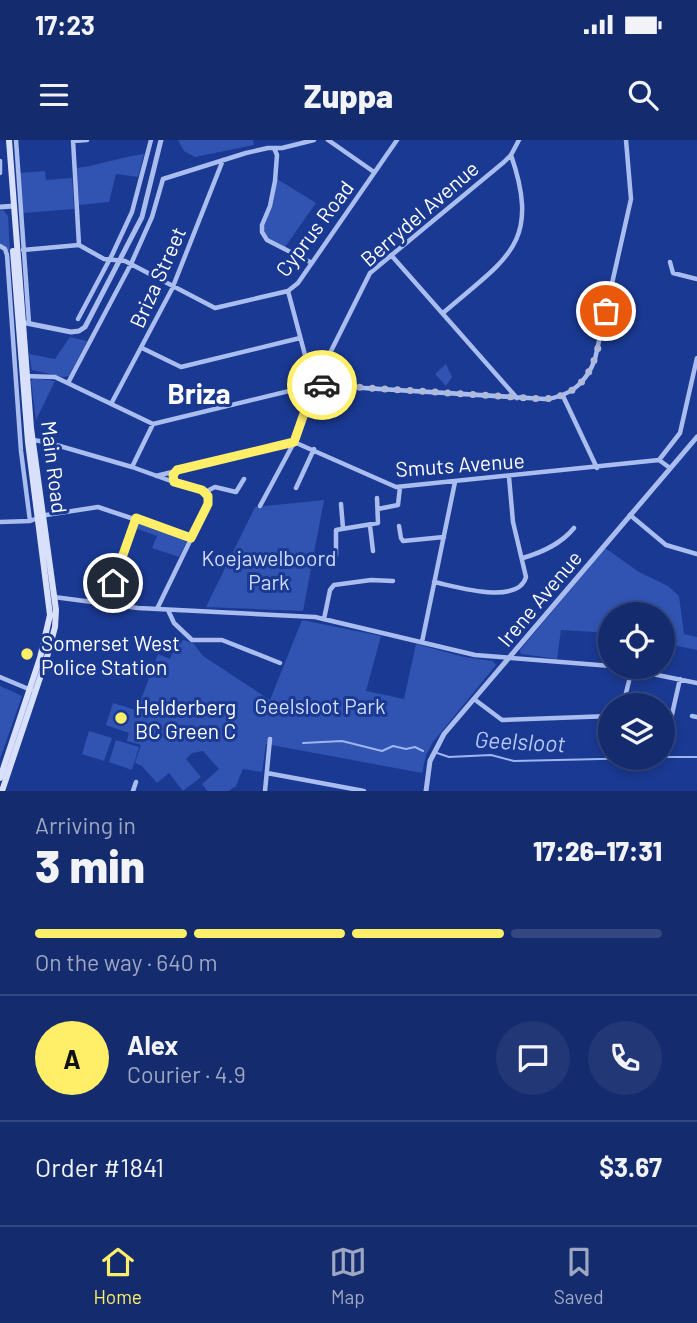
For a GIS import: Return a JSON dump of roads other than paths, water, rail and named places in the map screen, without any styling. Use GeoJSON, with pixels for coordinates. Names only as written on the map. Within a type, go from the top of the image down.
{"type":"FeatureCollection","features":[{"type":"Feature","properties":{"kind":"main road","name":"Main Road"},"geometry":{"type":"LineString","coordinates":[[7,140],[23,323],[28,442],[41,517]]}},
{"type":"Feature","properties":{"kind":"main road","name":"Main Road"},"geometry":{"type":"LineString","coordinates":[[2,791],[48,630],[52,597],[24,376]]}},
{"type":"Feature","properties":{"kind":"main road","name":"Main Road"},"geometry":{"type":"LineString","coordinates":[[0,778],[32,691]]}},
{"type":"Feature","properties":{"kind":"street"},"geometry":{"type":"LineString","coordinates":[[16,140],[23,250],[23,323],[71,332],[83,329],[142,217],[161,140]]}},
{"type":"Feature","properties":{"kind":"street"},"geometry":{"type":"LineString","coordinates":[[79,245],[73,141],[87,140]]}},
{"type":"Feature","properties":{"kind":"street"},"geometry":{"type":"LineString","coordinates":[[78,320],[134,207],[151,140]]}},
{"type":"Feature","properties":{"kind":"street"},"geometry":{"type":"LineString","coordinates":[[68,383],[131,264],[152,217],[161,183],[168,176],[224,159],[314,140]]}},
{"type":"Feature","properties":{"kind":"street"},"geometry":{"type":"LineString","coordinates":[[328,140],[374,173]]}},
{"type":"Feature","properties":{"kind":"street","name":"Cyprus Road"},"geometry":{"type":"LineString","coordinates":[[110,260],[131,264],[215,308],[288,291],[298,283],[397,140]]}},
{"type":"Feature","properties":{"kind":"street","name":"Berrydel Avenue"},"geometry":{"type":"LineString","coordinates":[[260,506],[294,442],[314,385],[368,275],[511,155],[519,140]]}},
{"type":"Feature","properties":{"kind":"street"},"geometry":{"type":"LineString","coordinates":[[24,376],[55,377],[153,424],[314,385],[517,398],[545,399],[564,396],[587,376],[595,359],[631,199],[626,140]]}},
{"type":"Feature","properties":{"kind":"street"},"geometry":{"type":"LineString","coordinates":[[274,148],[277,155],[275,181],[262,232],[267,240],[312,262]]}},
{"type":"Feature","properties":{"kind":"street"},"geometry":{"type":"LineString","coordinates":[[443,313],[504,259],[517,242],[523,206],[520,182],[511,155]]}},
{"type":"Feature","properties":{"kind":"street","name":"Briza Street"},"geometry":{"type":"LineString","coordinates":[[111,404],[173,286],[224,159]]}},
{"type":"Feature","properties":{"kind":"street"},"geometry":{"type":"LineString","coordinates":[[0,161],[0,173]]}},
{"type":"Feature","properties":{"kind":"street"},"geometry":{"type":"LineString","coordinates":[[0,207],[12,206]]}},
{"type":"Feature","properties":{"kind":"street"},"geometry":{"type":"LineString","coordinates":[[23,250],[79,245],[110,260]]}},
{"type":"Feature","properties":{"kind":"street"},"geometry":{"type":"LineString","coordinates":[[2,247],[7,255],[21,451],[30,521]]}},
{"type":"Feature","properties":{"kind":"street"},"geometry":{"type":"LineString","coordinates":[[391,255],[517,398]]}},
{"type":"Feature","properties":{"kind":"street"},"geometry":{"type":"LineString","coordinates":[[670,262],[673,273],[697,279]]}},
{"type":"Feature","properties":{"kind":"street"},"geometry":{"type":"LineString","coordinates":[[288,291],[308,372],[314,385]]}},
{"type":"Feature","properties":{"kind":"street"},"geometry":{"type":"LineString","coordinates":[[142,348],[181,367],[300,338]]}},
{"type":"Feature","properties":{"kind":"street"},"geometry":{"type":"LineString","coordinates":[[670,468],[659,460],[680,433],[697,358]]}},
{"type":"Feature","properties":{"kind":"street"},"geometry":{"type":"LineString","coordinates":[[308,372],[320,372]]}},
{"type":"Feature","properties":{"kind":"street"},"geometry":{"type":"LineString","coordinates":[[564,396],[597,468]]}},
{"type":"Feature","properties":{"kind":"street"},"geometry":{"type":"LineString","coordinates":[[132,467],[153,424]]}},
{"type":"Feature","properties":{"kind":"street","name":"Irene Avenue"},"geometry":{"type":"LineString","coordinates":[[426,791],[428,766],[433,751],[474,698],[697,438]]}},
{"type":"Feature","properties":{"kind":"street"},"geometry":{"type":"LineString","coordinates":[[33,440],[132,467],[205,492],[215,487],[236,492],[244,479]]}},
{"type":"Feature","properties":{"kind":"street"},"geometry":{"type":"LineString","coordinates":[[156,476],[294,442]]}},
{"type":"Feature","properties":{"kind":"street","name":"Smuts Avenue"},"geometry":{"type":"LineString","coordinates":[[294,442],[385,484],[400,487],[659,460]]}},
{"type":"Feature","properties":{"kind":"street"},"geometry":{"type":"LineString","coordinates":[[296,488],[314,449]]}},
{"type":"Feature","properties":{"kind":"street"},"geometry":{"type":"LineString","coordinates":[[174,482],[173,475],[177,470]]}},
{"type":"Feature","properties":{"kind":"street"},"geometry":{"type":"LineString","coordinates":[[434,582],[486,593],[511,590],[521,586],[526,580],[513,522],[509,477]]}},
{"type":"Feature","properties":{"kind":"street"},"geometry":{"type":"LineString","coordinates":[[422,642],[455,482]]}},
{"type":"Feature","properties":{"kind":"street"},"geometry":{"type":"LineString","coordinates":[[378,509],[398,505],[400,487]]}},
{"type":"Feature","properties":{"kind":"street"},"geometry":{"type":"LineString","coordinates":[[157,609],[208,498],[205,492]]}},
{"type":"Feature","properties":{"kind":"street"},"geometry":{"type":"LineString","coordinates":[[336,555],[335,532],[343,528],[370,526],[379,522],[377,498]]}},
{"type":"Feature","properties":{"kind":"street"},"geometry":{"type":"LineString","coordinates":[[341,504],[343,528]]}},
{"type":"Feature","properties":{"kind":"street"},"geometry":{"type":"LineString","coordinates":[[0,522],[30,521],[98,507],[191,538]]}},
{"type":"Feature","properties":{"kind":"street"},"geometry":{"type":"LineString","coordinates":[[630,515],[666,545],[697,554]]}},
{"type":"Feature","properties":{"kind":"street"},"geometry":{"type":"LineString","coordinates":[[106,604],[136,518]]}},
{"type":"Feature","properties":{"kind":"street"},"geometry":{"type":"LineString","coordinates":[[370,526],[373,551]]}},
{"type":"Feature","properties":{"kind":"street"},"geometry":{"type":"LineString","coordinates":[[399,526],[401,538],[405,542],[444,537]]}},
{"type":"Feature","properties":{"kind":"street"},"geometry":{"type":"LineString","coordinates":[[523,558],[546,550],[568,536],[574,528]]}},
{"type":"Feature","properties":{"kind":"street"},"geometry":{"type":"LineString","coordinates":[[324,619],[330,590],[334,585],[371,580],[393,582]]}},
{"type":"Feature","properties":{"kind":"street"},"geometry":{"type":"LineString","coordinates":[[52,597],[168,610],[324,619],[466,653],[598,665]]}},
{"type":"Feature","properties":{"kind":"street"},"geometry":{"type":"LineString","coordinates":[[168,610],[174,623],[192,640],[222,640],[280,663]]}},
{"type":"Feature","properties":{"kind":"street"},"geometry":{"type":"LineString","coordinates":[[0,677],[32,691]]}},
{"type":"Feature","properties":{"kind":"street"},"geometry":{"type":"LineString","coordinates":[[675,678],[697,683]]}},
{"type":"Feature","properties":{"kind":"street"},"geometry":{"type":"LineString","coordinates":[[675,701],[680,679]]}},
{"type":"Feature","properties":{"kind":"street"},"geometry":{"type":"LineString","coordinates":[[474,698],[502,720],[598,716]]}},
{"type":"Feature","properties":{"kind":"street"},"geometry":{"type":"LineString","coordinates":[[265,791],[270,738]]}},
{"type":"Feature","properties":{"kind":"street"},"geometry":{"type":"LineString","coordinates":[[267,773],[364,791]]}},
{"type":"Feature","properties":{"kind":"street"},"geometry":{"type":"LineString","coordinates":[[133,791],[136,782]]}},
{"type":"Feature","properties":{"kind":"waterway","name":"Geelsloot"},"geometry":{"type":"LineString","coordinates":[[303,743],[342,741],[382,751],[393,746],[406,749],[415,747],[423,751]]}},
{"type":"Feature","properties":{"kind":"waterway","name":"Geelsloot"},"geometry":{"type":"LineString","coordinates":[[437,753],[449,757],[491,755],[514,761],[598,759]]}},
{"type":"Feature","properties":{"kind":"waterway","name":"Geelsloot"},"geometry":{"type":"LineString","coordinates":[[675,757],[697,757]]}},
{"type":"Feature","properties":{"kind":"place","name":"Somerset West Police Station"},"geometry":{"type":"Point","coordinates":[27,654]}},
{"type":"Feature","properties":{"kind":"place","name":"Helderberg BC Green C"},"geometry":{"type":"Point","coordinates":[121,718]}},
{"type":"Feature","properties":{"kind":"district","name":"Briza"},"geometry":{"type":"Point","coordinates":[199,393]}},
{"type":"Feature","properties":{"kind":"park label","name":"Koejawelboord Park"},"geometry":{"type":"Point","coordinates":[269,569]}},
{"type":"Feature","properties":{"kind":"park label","name":"Geelsloot Park"},"geometry":{"type":"Point","coordinates":[320,705]}}]}
